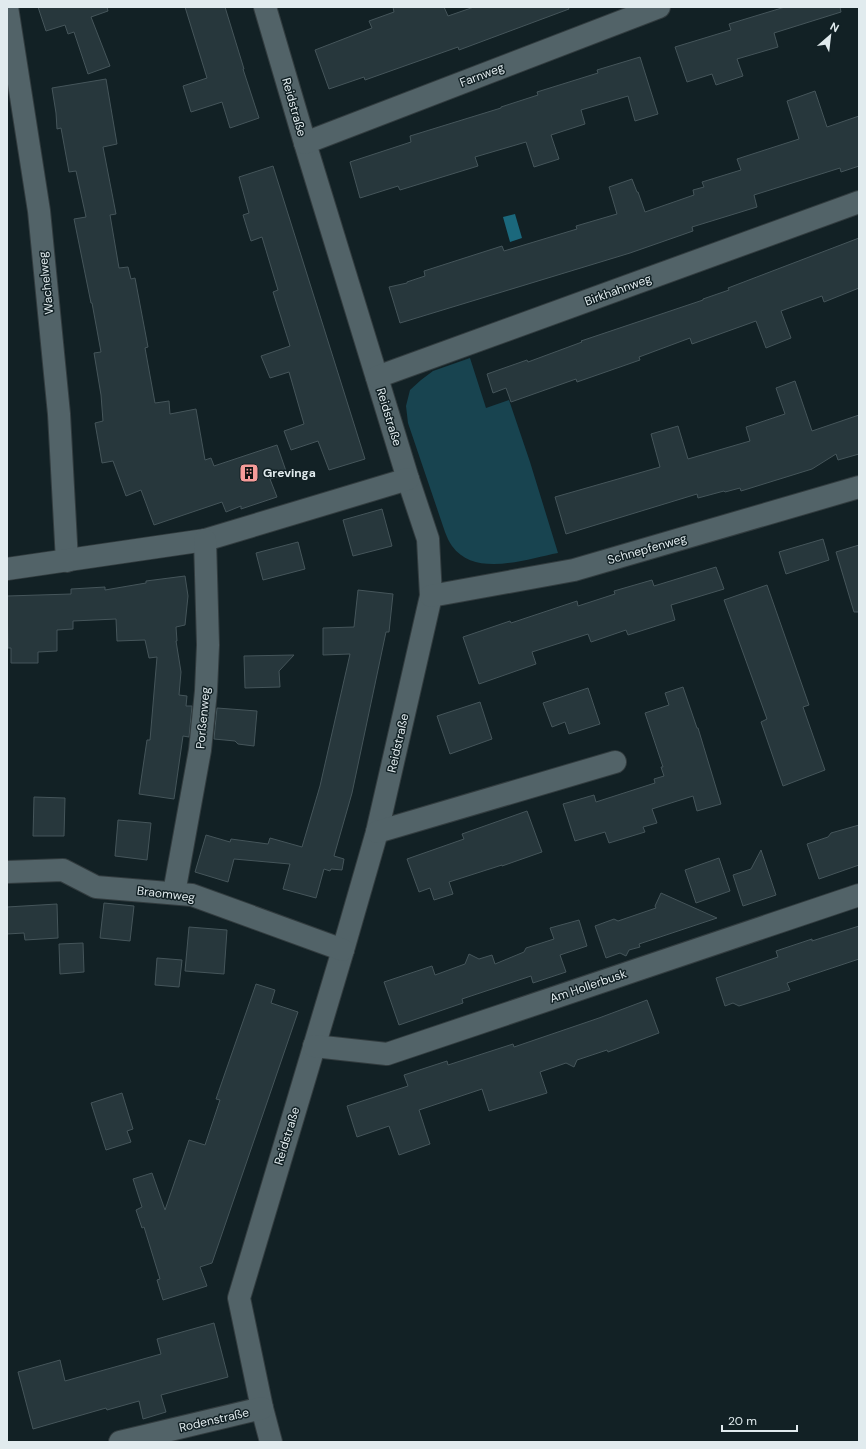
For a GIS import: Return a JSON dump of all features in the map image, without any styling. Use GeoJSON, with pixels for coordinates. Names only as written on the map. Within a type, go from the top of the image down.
{"type":"FeatureCollection","features":[{"type":"Feature","properties":{"kind":"street","name":"Wachelweg"},"geometry":{"type":"LineString","coordinates":[[7,7],[39,211],[59,414],[67,561]]}},
{"type":"Feature","properties":{"kind":"street","name":"Reidstraße"},"geometry":{"type":"LineString","coordinates":[[265,7],[305,143],[408,479],[428,539],[431,596],[377,832],[344,950],[239,1298],[262,1408],[271,1442]]}},
{"type":"Feature","properties":{"kind":"street","name":"Farnweg"},"geometry":{"type":"LineString","coordinates":[[305,143],[659,7]]}},
{"type":"Feature","properties":{"kind":"street","name":"Birkhahnweg"},"geometry":{"type":"LineString","coordinates":[[377,377],[859,202]]}},
{"type":"Feature","properties":{"kind":"street"},"geometry":{"type":"LineString","coordinates":[[7,569],[205,540],[408,479]]}},
{"type":"Feature","properties":{"kind":"street","name":"Schnepfenweg"},"geometry":{"type":"LineString","coordinates":[[431,596],[574,570],[859,487]]}},
{"type":"Feature","properties":{"kind":"street","name":"Porßenweg"},"geometry":{"type":"LineString","coordinates":[[174,893],[200,750],[204,706],[208,644],[205,540]]}},
{"type":"Feature","properties":{"kind":"street"},"geometry":{"type":"LineString","coordinates":[[377,832],[615,762]]}},
{"type":"Feature","properties":{"kind":"street","name":"Braomweg"},"geometry":{"type":"LineString","coordinates":[[7,872],[63,870],[96,887],[192,895],[344,950]]}},
{"type":"Feature","properties":{"kind":"street","name":"Am Hollerbusk"},"geometry":{"type":"LineString","coordinates":[[314,1046],[387,1054],[859,895]]}},
{"type":"Feature","properties":{"kind":"street","name":"Rodenstraße"},"geometry":{"type":"LineString","coordinates":[[120,1442],[262,1408]]}},
{"type":"Feature","properties":{"kind":"shaded area"},"geometry":{"type":"Polygon","coordinates":[[[515,214],[522,238],[510,242],[503,217],[515,214]]]}},
{"type":"Feature","properties":{"kind":"shaded area"},"geometry":{"type":"Polygon","coordinates":[[[470,358],[486,408],[509,400],[558,553],[516,562],[487,564],[462,556],[452,546],[447,538],[408,423],[406,406],[410,390],[433,371],[470,358]]]}},
{"type":"Feature","properties":{"kind":"building"},"geometry":{"type":"Polygon","coordinates":[[[38,7],[107,7],[108,11],[91,17],[110,66],[88,74],[74,32],[68,34],[65,25],[46,31],[38,7]]]}},
{"type":"Feature","properties":{"kind":"building"},"geometry":{"type":"Polygon","coordinates":[[[185,7],[225,7],[259,118],[230,128],[222,102],[191,112],[183,86],[207,78],[185,7]]]}},
{"type":"Feature","properties":{"kind":"building"},"geometry":{"type":"Polygon","coordinates":[[[393,7],[444,7],[448,16],[474,7],[568,7],[569,9],[459,50],[458,47],[365,80],[364,77],[329,89],[315,50],[372,28],[369,21],[394,12],[393,7]]]}},
{"type":"Feature","properties":{"kind":"building"},"geometry":{"type":"Polygon","coordinates":[[[785,7],[840,7],[841,12],[774,33],[778,47],[737,59],[743,76],[716,85],[712,74],[687,82],[675,47],[731,30],[729,24],[785,7]]]}},
{"type":"Feature","properties":{"kind":"building"},"geometry":{"type":"Polygon","coordinates":[[[640,57],[658,114],[635,121],[628,96],[581,110],[585,124],[551,135],[559,159],[534,167],[526,142],[475,157],[478,166],[400,190],[398,186],[360,198],[350,162],[411,142],[410,136],[501,108],[538,95],[537,92],[598,73],[597,70],[640,57]]]}},
{"type":"Feature","properties":{"kind":"building"},"geometry":{"type":"Polygon","coordinates":[[[106,79],[117,144],[103,147],[116,214],[110,215],[119,268],[128,267],[131,279],[135,278],[148,347],[145,348],[155,403],[169,401],[170,414],[196,409],[205,460],[211,458],[214,466],[277,445],[287,474],[270,479],[277,497],[241,509],[241,506],[226,512],[222,502],[154,525],[141,490],[126,496],[113,461],[102,463],[95,423],[103,421],[101,395],[94,353],[101,352],[74,219],[86,217],[76,171],[69,172],[61,128],[57,129],[52,88],[106,79]]]}},
{"type":"Feature","properties":{"kind":"building"},"geometry":{"type":"Polygon","coordinates":[[[815,91],[827,127],[859,116],[859,166],[841,172],[840,168],[754,195],[757,207],[692,227],[693,231],[630,253],[400,323],[389,287],[407,283],[425,276],[424,271],[502,246],[504,251],[577,229],[576,226],[617,214],[609,187],[632,179],[645,212],[694,195],[693,190],[704,187],[702,182],[741,170],[737,159],[799,139],[787,101],[815,91]]]}},
{"type":"Feature","properties":{"kind":"building"},"geometry":{"type":"Polygon","coordinates":[[[273,166],[365,459],[329,470],[318,441],[291,450],[284,431],[304,424],[289,372],[270,378],[261,356],[290,346],[273,292],[278,290],[262,237],[251,241],[243,215],[249,213],[239,177],[273,166]]]}},
{"type":"Feature","properties":{"kind":"building"},"geometry":{"type":"Polygon","coordinates":[[[859,238],[859,288],[824,302],[822,296],[781,311],[791,338],[766,348],[756,321],[692,344],[690,338],[639,357],[640,360],[577,382],[576,379],[511,402],[506,388],[493,393],[487,374],[527,360],[528,362],[582,342],[581,341],[703,300],[729,290],[728,288],[859,238]]]}},
{"type":"Feature","properties":{"kind":"building"},"geometry":{"type":"Polygon","coordinates":[[[795,381],[812,431],[859,415],[859,454],[838,460],[836,454],[812,469],[741,491],[740,488],[698,498],[697,494],[566,534],[555,497],[660,467],[651,434],[678,426],[688,459],[750,441],[746,427],[785,414],[776,388],[795,381]]]}},
{"type":"Feature","properties":{"kind":"building"},"geometry":{"type":"Polygon","coordinates":[[[382,509],[392,546],[353,556],[343,520],[382,509]]]}},
{"type":"Feature","properties":{"kind":"building"},"geometry":{"type":"Polygon","coordinates":[[[823,539],[829,560],[786,574],[779,552],[823,539]]]}},
{"type":"Feature","properties":{"kind":"building"},"geometry":{"type":"Polygon","coordinates":[[[298,542],[305,569],[263,580],[256,553],[298,542]]]}},
{"type":"Feature","properties":{"kind":"building"},"geometry":{"type":"Polygon","coordinates":[[[859,545],[859,612],[854,612],[836,552],[859,545]]]}},
{"type":"Feature","properties":{"kind":"building"},"geometry":{"type":"Polygon","coordinates":[[[716,567],[724,589],[671,605],[675,620],[628,635],[626,630],[591,642],[588,634],[532,652],[536,664],[479,684],[463,637],[577,601],[578,606],[615,594],[614,591],[652,580],[654,586],[716,567]]]}},
{"type":"Feature","properties":{"kind":"building"},"geometry":{"type":"Polygon","coordinates":[[[185,576],[188,596],[185,625],[176,627],[176,641],[181,672],[179,695],[187,696],[186,706],[192,706],[189,737],[183,736],[174,799],[139,794],[147,740],[150,740],[157,657],[149,658],[145,640],[117,641],[116,619],[73,621],[73,629],[57,630],[57,651],[38,652],[38,663],[11,663],[11,648],[8,648],[7,596],[71,594],[71,589],[105,587],[105,590],[146,583],[146,581],[185,576]]]}},
{"type":"Feature","properties":{"kind":"building"},"geometry":{"type":"Polygon","coordinates":[[[767,585],[809,705],[803,707],[825,770],[783,786],[761,722],[767,719],[724,600],[767,585]]]}},
{"type":"Feature","properties":{"kind":"building"},"geometry":{"type":"Polygon","coordinates":[[[358,590],[393,594],[389,632],[386,632],[352,793],[334,856],[344,859],[342,870],[331,869],[330,871],[324,869],[316,898],[283,889],[290,864],[234,859],[228,882],[195,872],[206,835],[230,842],[231,839],[268,844],[270,838],[302,847],[320,786],[350,654],[323,655],[323,628],[354,627],[358,590]]]}},
{"type":"Feature","properties":{"kind":"building"},"geometry":{"type":"Polygon","coordinates":[[[294,655],[279,671],[280,687],[245,688],[244,656],[294,655]]]}},
{"type":"Feature","properties":{"kind":"building"},"geometry":{"type":"Polygon","coordinates":[[[683,687],[698,728],[721,804],[697,811],[693,796],[652,809],[657,823],[643,827],[645,832],[609,843],[605,832],[575,841],[563,804],[594,795],[596,802],[655,783],[654,779],[664,776],[661,767],[663,767],[645,713],[669,705],[665,693],[683,687]]]}},
{"type":"Feature","properties":{"kind":"building"},"geometry":{"type":"Polygon","coordinates":[[[588,688],[600,724],[569,734],[565,722],[552,727],[543,703],[588,688]]]}},
{"type":"Feature","properties":{"kind":"building"},"geometry":{"type":"Polygon","coordinates":[[[480,702],[492,739],[450,754],[437,716],[480,702]]]}},
{"type":"Feature","properties":{"kind":"building"},"geometry":{"type":"Polygon","coordinates":[[[217,708],[257,711],[254,746],[238,744],[235,741],[214,739],[217,708]]]}},
{"type":"Feature","properties":{"kind":"building"},"geometry":{"type":"Polygon","coordinates":[[[34,797],[65,798],[64,836],[33,836],[34,797]]]}},
{"type":"Feature","properties":{"kind":"building"},"geometry":{"type":"Polygon","coordinates":[[[527,811],[542,852],[449,882],[453,894],[434,900],[430,888],[419,892],[407,859],[464,839],[462,834],[527,811]]]}},
{"type":"Feature","properties":{"kind":"building"},"geometry":{"type":"Polygon","coordinates":[[[118,820],[151,823],[147,860],[115,856],[118,820]]]}},
{"type":"Feature","properties":{"kind":"building"},"geometry":{"type":"Polygon","coordinates":[[[859,825],[859,865],[819,879],[807,844],[828,837],[831,833],[859,825]]]}},
{"type":"Feature","properties":{"kind":"building"},"geometry":{"type":"Polygon","coordinates":[[[761,850],[776,895],[743,906],[733,875],[751,869],[761,850]]]}},
{"type":"Feature","properties":{"kind":"building"},"geometry":{"type":"Polygon","coordinates":[[[719,858],[730,891],[696,903],[685,870],[719,858]]]}},
{"type":"Feature","properties":{"kind":"building"},"geometry":{"type":"Polygon","coordinates":[[[661,893],[717,918],[639,944],[640,947],[629,950],[626,956],[620,953],[606,958],[595,926],[614,919],[618,921],[656,908],[655,906],[661,893]]]}},
{"type":"Feature","properties":{"kind":"building"},"geometry":{"type":"Polygon","coordinates":[[[104,903],[134,906],[130,941],[100,938],[104,903]]]}},
{"type":"Feature","properties":{"kind":"building"},"geometry":{"type":"Polygon","coordinates":[[[57,904],[58,938],[25,940],[24,933],[7,934],[7,907],[57,904]]]}},
{"type":"Feature","properties":{"kind":"building"},"geometry":{"type":"Polygon","coordinates":[[[579,920],[587,946],[560,955],[566,972],[533,983],[531,976],[462,999],[463,1003],[399,1025],[384,982],[432,966],[435,975],[465,964],[469,954],[479,959],[492,955],[495,964],[524,952],[526,948],[554,939],[550,928],[579,920]]]}},
{"type":"Feature","properties":{"kind":"building"},"geometry":{"type":"Polygon","coordinates":[[[859,926],[859,959],[787,983],[790,990],[739,1006],[733,1003],[725,1006],[716,978],[778,957],[776,951],[859,926]]]}},
{"type":"Feature","properties":{"kind":"building"},"geometry":{"type":"Polygon","coordinates":[[[189,927],[227,930],[224,974],[185,971],[189,927]]]}},
{"type":"Feature","properties":{"kind":"building"},"geometry":{"type":"Polygon","coordinates":[[[83,943],[84,972],[60,974],[59,944],[83,943]]]}},
{"type":"Feature","properties":{"kind":"building"},"geometry":{"type":"Polygon","coordinates":[[[157,958],[182,960],[179,987],[155,985],[157,958]]]}},
{"type":"Feature","properties":{"kind":"building"},"geometry":{"type":"Polygon","coordinates":[[[256,984],[275,990],[271,1003],[298,1012],[212,1263],[200,1267],[207,1286],[163,1300],[157,1280],[160,1279],[144,1227],[142,1228],[136,1210],[142,1207],[133,1179],[152,1173],[165,1210],[189,1140],[205,1145],[220,1100],[216,1099],[256,984]]]}},
{"type":"Feature","properties":{"kind":"building"},"geometry":{"type":"Polygon","coordinates":[[[647,1000],[659,1033],[608,1052],[607,1050],[577,1060],[574,1067],[566,1063],[540,1072],[547,1093],[489,1111],[482,1089],[419,1110],[430,1144],[399,1155],[389,1126],[357,1137],[347,1106],[408,1086],[404,1075],[447,1061],[448,1065],[513,1044],[514,1047],[647,1000]]]}},
{"type":"Feature","properties":{"kind":"building"},"geometry":{"type":"Polygon","coordinates":[[[122,1093],[133,1129],[127,1131],[131,1142],[106,1150],[91,1103],[122,1093]]]}},
{"type":"Feature","properties":{"kind":"building"},"geometry":{"type":"Polygon","coordinates":[[[214,1323],[228,1377],[161,1395],[166,1412],[143,1419],[139,1401],[107,1410],[106,1408],[33,1429],[18,1372],[60,1360],[65,1381],[161,1354],[157,1339],[214,1323]]]}},
{"type":"Feature","properties":{"kind":"place","name":"Grevinga"},"geometry":{"type":"Point","coordinates":[249,473]}}]}
